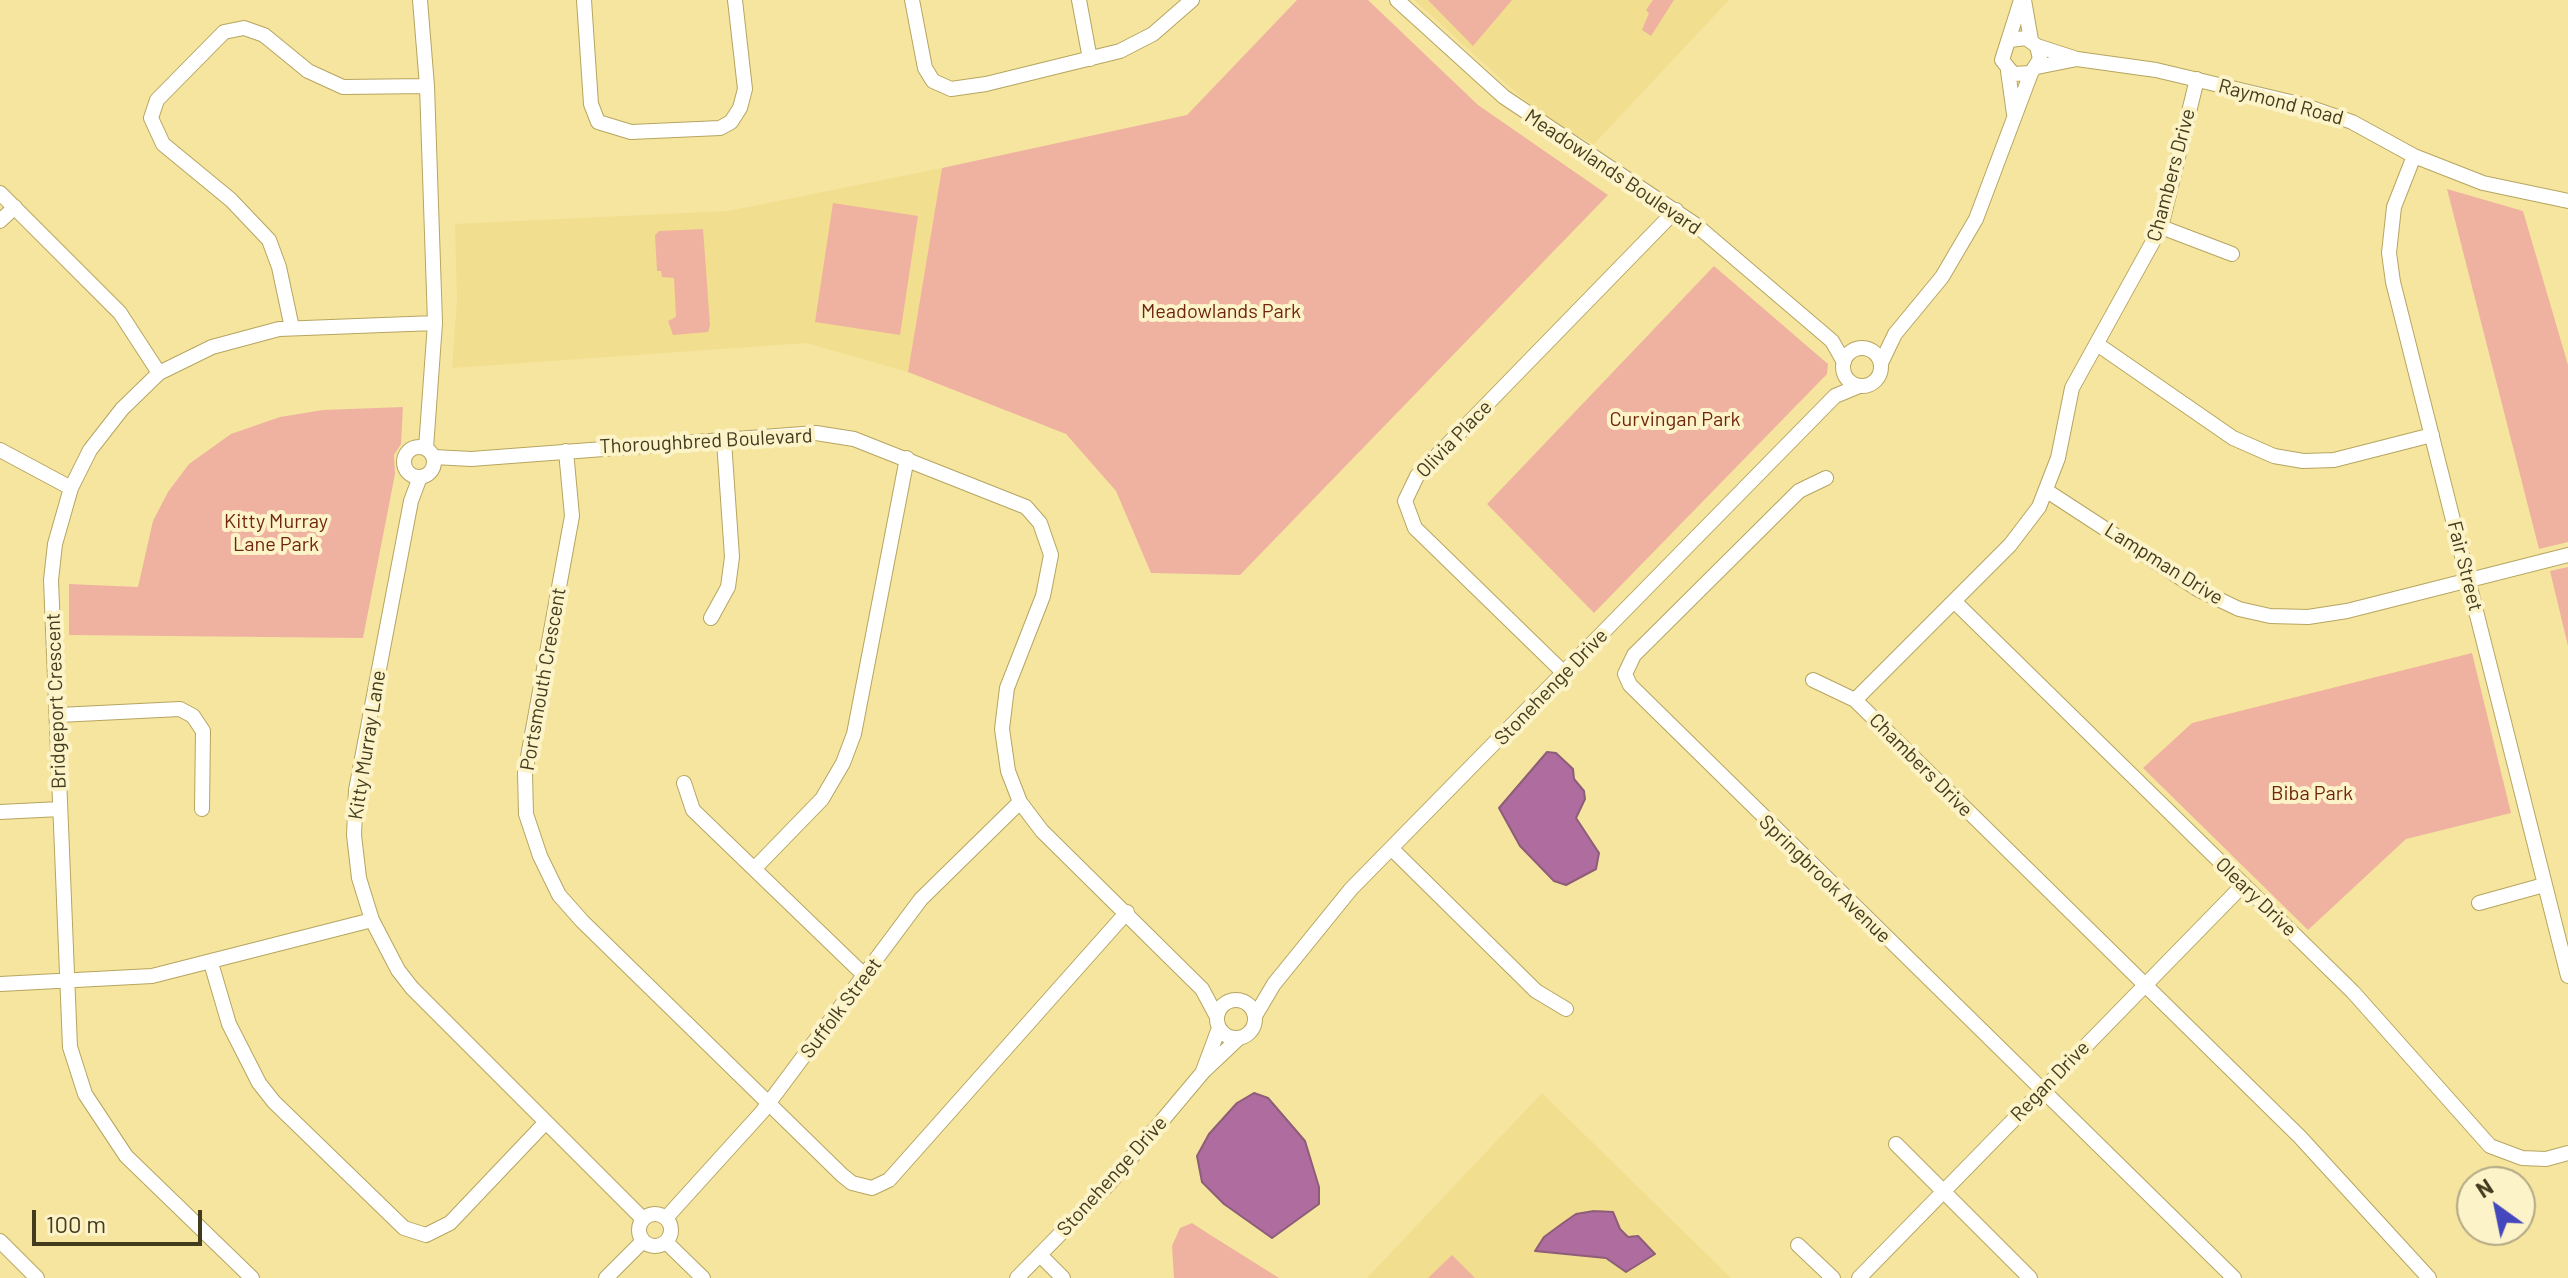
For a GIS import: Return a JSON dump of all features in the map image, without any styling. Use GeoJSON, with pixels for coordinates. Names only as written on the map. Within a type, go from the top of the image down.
{"type":"FeatureCollection","features":[{"type":"Feature","properties":{"kind":"street"},"geometry":{"type":"LineString","coordinates":[[420,0],[427,86],[435,323],[426,415],[427,455]]}},
{"type":"Feature","properties":{"kind":"street"},"geometry":{"type":"LineString","coordinates":[[584,0],[591,104],[598,122],[631,132],[720,128],[731,122],[740,108],[745,89],[735,0]]}},
{"type":"Feature","properties":{"kind":"street"},"geometry":{"type":"LineString","coordinates":[[912,0],[925,68],[933,81],[951,89],[986,84],[1120,51],[1153,34],[1192,0]]}},
{"type":"Feature","properties":{"kind":"street"},"geometry":{"type":"LineString","coordinates":[[1079,0],[1090,59]]}},
{"type":"Feature","properties":{"kind":"street","name":"Meadowlands Boulevard"},"geometry":{"type":"LineString","coordinates":[[1397,0],[1504,97],[1676,210],[1832,341],[1862,349]]}},
{"type":"Feature","properties":{"kind":"street"},"geometry":{"type":"LineString","coordinates":[[2014,114],[2008,71],[2002,54],[2010,40],[2022,0]]}},
{"type":"Feature","properties":{"kind":"street"},"geometry":{"type":"LineString","coordinates":[[1859,386],[1876,381],[1895,334],[1930,294],[1966,239],[1990,189],[2014,114],[2040,55],[2022,0]]}},
{"type":"Feature","properties":{"kind":"street"},"geometry":{"type":"LineString","coordinates":[[292,328],[279,267],[269,240],[231,200],[163,144],[151,118],[157,100],[224,32],[244,28],[264,35],[308,71],[343,87],[427,86]]}},
{"type":"Feature","properties":{"kind":"street"},"geometry":{"type":"LineString","coordinates":[[2010,40],[2021,37],[2034,43]]}},
{"type":"Feature","properties":{"kind":"street","name":"Raymond Road"},"geometry":{"type":"LineString","coordinates":[[2034,43],[2077,59],[2197,79],[2329,113],[2414,156],[2483,183],[2568,201]]}},
{"type":"Feature","properties":{"kind":"street","name":"Raymond Road"},"geometry":{"type":"LineString","coordinates":[[2034,70],[2077,59]]}},
{"type":"Feature","properties":{"kind":"street"},"geometry":{"type":"LineString","coordinates":[[2008,71],[2019,75],[2034,70]]}},
{"type":"Feature","properties":{"kind":"street","name":"Chambers Drive"},"geometry":{"type":"LineString","coordinates":[[2197,79],[2161,227],[2072,388],[2058,458],[2047,491],[2020,534],[1855,700],[2300,1137],[2429,1278]]}},
{"type":"Feature","properties":{"kind":"street","name":"Fair Street"},"geometry":{"type":"LineString","coordinates":[[2414,156],[2394,207],[2390,263],[2568,976]]}},
{"type":"Feature","properties":{"kind":"street"},"geometry":{"type":"LineString","coordinates":[[0,193],[120,313],[159,373]]}},
{"type":"Feature","properties":{"kind":"street"},"geometry":{"type":"LineString","coordinates":[[0,221],[15,207]]}},
{"type":"Feature","properties":{"kind":"street","name":"Olivia Place"},"geometry":{"type":"LineString","coordinates":[[1564,673],[1415,528],[1406,508],[1407,493],[1417,476],[1676,210]]}},
{"type":"Feature","properties":{"kind":"street"},"geometry":{"type":"LineString","coordinates":[[2161,227],[2232,254]]}},
{"type":"Feature","properties":{"kind":"street","name":"Bridgeport Crescent"},"geometry":{"type":"LineString","coordinates":[[252,1278],[126,1156],[85,1094],[70,1047],[59,715],[51,580],[60,519],[90,450],[122,409],[159,373],[212,347],[246,336],[292,328],[435,323]]}},
{"type":"Feature","properties":{"kind":"street"},"geometry":{"type":"LineString","coordinates":[[1881,363],[1862,349],[1895,334]]}},
{"type":"Feature","properties":{"kind":"street","name":"Meadowlands Boulevard"},"geometry":{"type":"LineString","coordinates":[[1832,341],[1844,368],[1859,386]]}},
{"type":"Feature","properties":{"kind":"street"},"geometry":{"type":"LineString","coordinates":[[2097,344],[2233,438],[2274,456],[2303,461],[2334,460],[2432,435]]}},
{"type":"Feature","properties":{"kind":"street","name":"Stonehenge Drive"},"geometry":{"type":"LineString","coordinates":[[1835,396],[1844,368],[1862,349]]}},
{"type":"Feature","properties":{"kind":"street","name":"Stonehenge Drive"},"geometry":{"type":"LineString","coordinates":[[1255,1016],[1274,984],[1351,889],[1835,396],[1859,386]]}},
{"type":"Feature","properties":{"kind":"street","name":"Thoroughbred Boulevard"},"geometry":{"type":"LineString","coordinates":[[415,475],[427,455],[471,459],[816,433],[854,439],[1026,507],[1049,541],[1050,573],[1007,688],[1002,729],[1008,771],[1020,802],[1042,831],[1202,989],[1218,1023]]}},
{"type":"Feature","properties":{"kind":"street"},"geometry":{"type":"LineString","coordinates":[[711,618],[728,587],[732,557],[724,441]]}},
{"type":"Feature","properties":{"kind":"street"},"geometry":{"type":"LineString","coordinates":[[0,450],[71,488]]}},
{"type":"Feature","properties":{"kind":"street","name":"Portsmouth Crescent"},"geometry":{"type":"LineString","coordinates":[[566,451],[572,516],[525,773],[526,814],[540,856],[559,895],[852,1183],[872,1188],[889,1180],[1127,912]]}},
{"type":"Feature","properties":{"kind":"street","name":"Kitty Murray Lane"},"geometry":{"type":"LineString","coordinates":[[427,455],[405,458],[415,475],[356,790],[354,835],[359,878],[372,920],[398,970],[412,988],[643,1219]]}},
{"type":"Feature","properties":{"kind":"street"},"geometry":{"type":"LineString","coordinates":[[754,869],[822,799],[849,748],[907,458]]}},
{"type":"Feature","properties":{"kind":"street","name":"Springbrook Avenue"},"geometry":{"type":"LineString","coordinates":[[1826,478],[1799,491],[1634,655],[1625,674],[1640,696],[2234,1278]]}},
{"type":"Feature","properties":{"kind":"street","name":"Lampman Drive"},"geometry":{"type":"LineString","coordinates":[[2047,491],[2199,590],[2262,614],[2325,615],[2568,555]]}},
{"type":"Feature","properties":{"kind":"street","name":"Oleary Drive"},"geometry":{"type":"LineString","coordinates":[[1954,601],[2376,1016],[2490,1146],[2522,1158],[2546,1159],[2568,1153]]}},
{"type":"Feature","properties":{"kind":"street"},"geometry":{"type":"LineString","coordinates":[[1813,680],[1855,700]]}},
{"type":"Feature","properties":{"kind":"street"},"geometry":{"type":"LineString","coordinates":[[59,715],[180,709],[193,716],[203,731],[202,809]]}},
{"type":"Feature","properties":{"kind":"street"},"geometry":{"type":"LineString","coordinates":[[684,783],[693,810],[864,975]]}},
{"type":"Feature","properties":{"kind":"street","name":"Suffolk Street"},"geometry":{"type":"LineString","coordinates":[[666,1218],[769,1103],[921,899],[1020,802]]}},
{"type":"Feature","properties":{"kind":"street"},"geometry":{"type":"LineString","coordinates":[[0,812],[60,809]]}},
{"type":"Feature","properties":{"kind":"street"},"geometry":{"type":"LineString","coordinates":[[1392,849],[1536,991],[1566,1009]]}},
{"type":"Feature","properties":{"kind":"street","name":"Regan Drive"},"geometry":{"type":"LineString","coordinates":[[1859,1278],[2243,885]]}},
{"type":"Feature","properties":{"kind":"street"},"geometry":{"type":"LineString","coordinates":[[2479,903],[2544,885]]}},
{"type":"Feature","properties":{"kind":"street"},"geometry":{"type":"LineString","coordinates":[[0,984],[152,976],[372,920]]}},
{"type":"Feature","properties":{"kind":"street"},"geometry":{"type":"LineString","coordinates":[[211,963],[229,1024],[259,1083],[274,1102],[404,1228],[426,1235],[450,1223],[546,1122]]}},
{"type":"Feature","properties":{"kind":"street","name":"Stonehenge Drive"},"geometry":{"type":"LineString","coordinates":[[1235,1001],[1274,984]]}},
{"type":"Feature","properties":{"kind":"street","name":"Thoroughbred Boulevard"},"geometry":{"type":"LineString","coordinates":[[1202,989],[1235,1001]]}},
{"type":"Feature","properties":{"kind":"street"},"geometry":{"type":"LineString","coordinates":[[1235,1001],[1251,1006],[1255,1016],[1250,1033],[1239,1038],[1227,1036],[1218,1023],[1221,1007],[1235,1001]]}},
{"type":"Feature","properties":{"kind":"street","name":"Stonehenge Drive"},"geometry":{"type":"LineString","coordinates":[[1203,1072],[1218,1023]]}},
{"type":"Feature","properties":{"kind":"street","name":"Stonehenge Drive"},"geometry":{"type":"LineString","coordinates":[[1017,1278],[1108,1185],[1203,1072],[1239,1038]]}},
{"type":"Feature","properties":{"kind":"street"},"geometry":{"type":"LineString","coordinates":[[1896,1144],[2030,1278]]}},
{"type":"Feature","properties":{"kind":"street"},"geometry":{"type":"LineString","coordinates":[[652,1214],[666,1218],[671,1233],[666,1242],[657,1246],[643,1241],[639,1227],[643,1219],[652,1214]]}},
{"type":"Feature","properties":{"kind":"street"},"geometry":{"type":"LineString","coordinates":[[0,1241],[37,1278]]}},
{"type":"Feature","properties":{"kind":"street"},"geometry":{"type":"LineString","coordinates":[[606,1278],[643,1241]]}},
{"type":"Feature","properties":{"kind":"street"},"geometry":{"type":"LineString","coordinates":[[666,1242],[703,1278]]}},
{"type":"Feature","properties":{"kind":"street"},"geometry":{"type":"LineString","coordinates":[[1798,1245],[1833,1278]]}},
{"type":"Feature","properties":{"kind":"street"},"geometry":{"type":"LineString","coordinates":[[1040,1255],[1063,1278]]}},
{"type":"Feature","properties":{"kind":"shaded area"},"geometry":{"type":"Polygon","coordinates":[[[1414,0],[1729,0],[1594,144],[1564,129],[1522,98],[1414,0]]]}},
{"type":"Feature","properties":{"kind":"shaded area"},"geometry":{"type":"Polygon","coordinates":[[[942,168],[908,372],[806,343],[452,368],[457,300],[455,224],[728,211],[942,168]]]}},
{"type":"Feature","properties":{"kind":"shaded area"},"geometry":{"type":"Polygon","coordinates":[[[1547,752],[1556,753],[1573,769],[1574,779],[1584,791],[1585,799],[1576,818],[1599,853],[1596,869],[1566,885],[1554,881],[1520,846],[1499,808],[1547,752]]]}},
{"type":"Feature","properties":{"kind":"shaded area"},"geometry":{"type":"Polygon","coordinates":[[[1254,1093],[1268,1098],[1305,1141],[1319,1187],[1319,1204],[1272,1238],[1224,1204],[1202,1182],[1197,1156],[1209,1134],[1237,1103],[1254,1093]]]}},
{"type":"Feature","properties":{"kind":"shaded area"},"geometry":{"type":"Polygon","coordinates":[[[1542,1093],[1731,1278],[1367,1278],[1542,1093]]]}},
{"type":"Feature","properties":{"kind":"shaded area"},"geometry":{"type":"Polygon","coordinates":[[[1613,1212],[1620,1229],[1628,1237],[1638,1236],[1655,1254],[1626,1272],[1606,1258],[1535,1251],[1544,1237],[1576,1214],[1613,1212]]]}},
{"type":"Feature","properties":{"kind":"green space","name":"Meadowlands Park"},"geometry":{"type":"Polygon","coordinates":[[[1297,0],[1368,0],[1478,105],[1608,195],[1240,575],[1151,573],[1116,491],[1066,434],[908,372],[942,168],[1187,115],[1297,0]]]}},
{"type":"Feature","properties":{"kind":"green space"},"geometry":{"type":"Polygon","coordinates":[[[1428,0],[1512,0],[1473,46],[1428,0]]]}},
{"type":"Feature","properties":{"kind":"green space"},"geometry":{"type":"Polygon","coordinates":[[[1653,0],[1674,0],[1651,36],[1642,30],[1649,13],[1646,10],[1653,0]]]}},
{"type":"Feature","properties":{"kind":"green space"},"geometry":{"type":"Polygon","coordinates":[[[2447,189],[2523,211],[2568,365],[2568,542],[2539,549],[2447,189]]]}},
{"type":"Feature","properties":{"kind":"green space"},"geometry":{"type":"Polygon","coordinates":[[[833,203],[918,216],[900,335],[815,322],[833,203]]]}},
{"type":"Feature","properties":{"kind":"green space"},"geometry":{"type":"Polygon","coordinates":[[[703,229],[710,325],[708,332],[673,335],[668,321],[676,317],[674,278],[662,277],[661,271],[657,271],[655,235],[659,231],[703,229]]]}},
{"type":"Feature","properties":{"kind":"green space","name":"Curvingan Park"},"geometry":{"type":"Polygon","coordinates":[[[1714,266],[1828,364],[1827,374],[1594,613],[1487,504],[1714,266]]]}},
{"type":"Feature","properties":{"kind":"green space","name":"Kitty Murray Lane Park"},"geometry":{"type":"Polygon","coordinates":[[[403,407],[401,444],[394,455],[395,474],[363,638],[69,635],[69,584],[138,587],[153,521],[168,492],[189,464],[231,434],[280,417],[323,410],[403,407]]]}},
{"type":"Feature","properties":{"kind":"green space"},"geometry":{"type":"Polygon","coordinates":[[[2568,567],[2568,646],[2550,571],[2568,567]]]}},
{"type":"Feature","properties":{"kind":"green space","name":"Biba Park"},"geometry":{"type":"Polygon","coordinates":[[[2472,653],[2511,813],[2406,839],[2308,930],[2143,768],[2192,723],[2472,653]]]}},
{"type":"Feature","properties":{"kind":"green space"},"geometry":{"type":"Polygon","coordinates":[[[1192,1223],[1279,1278],[1174,1278],[1172,1246],[1180,1228],[1192,1223]]]}},
{"type":"Feature","properties":{"kind":"green space"},"geometry":{"type":"Polygon","coordinates":[[[1452,1255],[1475,1278],[1428,1278],[1452,1255]]]}}]}
